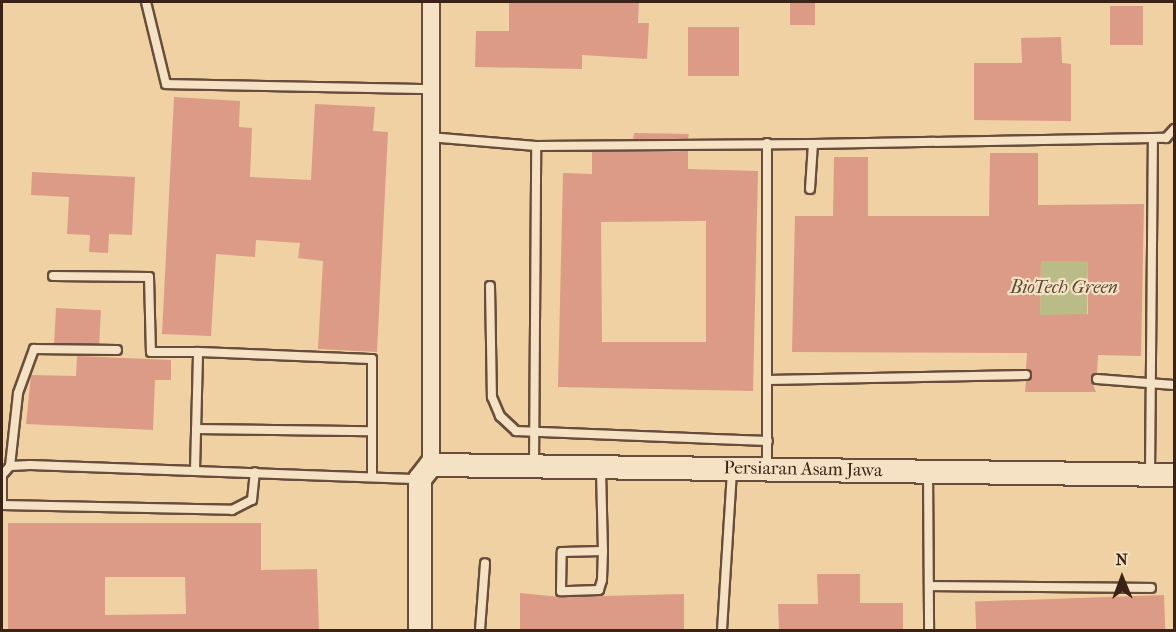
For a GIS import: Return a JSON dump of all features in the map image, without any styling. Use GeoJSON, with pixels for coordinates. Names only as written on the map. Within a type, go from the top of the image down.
{"type":"FeatureCollection","features":[{"type":"Feature","properties":{"kind":"street"},"geometry":{"type":"LineString","coordinates":[[420,630],[426,472],[431,2]]}},
{"type":"Feature","properties":{"kind":"street","name":"Persiaran Asam Jawa"},"geometry":{"type":"LineString","coordinates":[[426,472],[534,466],[1174,475]]}},
{"type":"Feature","properties":{"kind":"lane"},"geometry":{"type":"LineString","coordinates":[[146,2],[166,84],[430,88]]}},
{"type":"Feature","properties":{"kind":"lane"},"geometry":{"type":"LineString","coordinates":[[428,137],[536,146],[813,144],[1166,138],[1174,129]]}},
{"type":"Feature","properties":{"kind":"lane"},"geometry":{"type":"LineString","coordinates":[[1150,475],[1148,382],[1152,138]]}},
{"type":"Feature","properties":{"kind":"lane"},"geometry":{"type":"LineString","coordinates":[[767,143],[768,469]]}},
{"type":"Feature","properties":{"kind":"lane"},"geometry":{"type":"LineString","coordinates":[[810,189],[813,144]]}},
{"type":"Feature","properties":{"kind":"lane"},"geometry":{"type":"LineString","coordinates":[[534,466],[536,146]]}},
{"type":"Feature","properties":{"kind":"lane"},"geometry":{"type":"LineString","coordinates":[[53,276],[149,277],[151,352],[372,359],[372,477]]}},
{"type":"Feature","properties":{"kind":"lane"},"geometry":{"type":"LineString","coordinates":[[490,286],[492,397],[500,417],[516,431],[535,435],[768,441]]}},
{"type":"Feature","properties":{"kind":"lane"},"geometry":{"type":"LineString","coordinates":[[117,350],[34,349],[18,393],[10,466],[2,476],[2,505],[232,510],[252,501],[255,472]]}},
{"type":"Feature","properties":{"kind":"lane"},"geometry":{"type":"LineString","coordinates":[[195,470],[198,352]]}},
{"type":"Feature","properties":{"kind":"lane"},"geometry":{"type":"LineString","coordinates":[[768,380],[1026,375]]}},
{"type":"Feature","properties":{"kind":"lane"},"geometry":{"type":"LineString","coordinates":[[1097,379],[1174,386]]}},
{"type":"Feature","properties":{"kind":"lane"},"geometry":{"type":"LineString","coordinates":[[196,429],[371,431]]}},
{"type":"Feature","properties":{"kind":"lane"},"geometry":{"type":"LineString","coordinates":[[10,466],[372,477],[426,472]]}},
{"type":"Feature","properties":{"kind":"lane"},"geometry":{"type":"LineString","coordinates":[[601,467],[603,551],[599,590],[561,591],[562,552],[603,551]]}},
{"type":"Feature","properties":{"kind":"lane"},"geometry":{"type":"LineString","coordinates":[[722,630],[732,469]]}},
{"type":"Feature","properties":{"kind":"lane"},"geometry":{"type":"LineString","coordinates":[[928,472],[929,630]]}},
{"type":"Feature","properties":{"kind":"lane"},"geometry":{"type":"LineString","coordinates":[[480,630],[485,563]]}},
{"type":"Feature","properties":{"kind":"lane"},"geometry":{"type":"LineString","coordinates":[[929,586],[1151,588]]}},
{"type":"Feature","properties":{"kind":"green space","name":"BioTech Green"},"geometry":{"type":"Polygon","coordinates":[[[1041,261],[1088,262],[1087,316],[1040,315],[1041,261]]]}},
{"type":"Feature","properties":{"kind":"building"},"geometry":{"type":"Polygon","coordinates":[[[509,2],[639,2],[638,23],[649,23],[647,59],[582,55],[582,69],[475,67],[476,31],[509,31],[509,2]]]}},
{"type":"Feature","properties":{"kind":"building"},"geometry":{"type":"Polygon","coordinates":[[[790,2],[815,2],[815,25],[790,25],[790,2]]]}},
{"type":"Feature","properties":{"kind":"building"},"geometry":{"type":"Polygon","coordinates":[[[1110,6],[1143,6],[1143,45],[1110,45],[1110,6]]]}},
{"type":"Feature","properties":{"kind":"building"},"geometry":{"type":"Polygon","coordinates":[[[688,27],[739,27],[739,76],[688,76],[688,27]]]}},
{"type":"Feature","properties":{"kind":"building"},"geometry":{"type":"Polygon","coordinates":[[[1061,37],[1062,63],[1071,64],[1071,121],[974,120],[974,63],[1022,63],[1021,38],[1061,37]]]}},
{"type":"Feature","properties":{"kind":"building"},"geometry":{"type":"Polygon","coordinates":[[[174,97],[240,101],[239,127],[252,128],[250,177],[311,180],[315,104],[375,107],[373,131],[388,132],[377,352],[318,349],[323,261],[298,258],[300,243],[256,240],[255,257],[216,254],[211,336],[162,334],[174,97]]]}},
{"type":"Feature","properties":{"kind":"building"},"geometry":{"type":"Polygon","coordinates":[[[634,133],[689,134],[688,139],[633,139],[634,133]]]}},
{"type":"Feature","properties":{"kind":"building"},"geometry":{"type":"Polygon","coordinates":[[[688,151],[688,169],[758,171],[753,391],[558,387],[563,173],[592,174],[592,152],[688,151]],[[706,221],[601,222],[602,342],[706,342],[706,221]]]}},
{"type":"Feature","properties":{"kind":"building"},"geometry":{"type":"Polygon","coordinates":[[[990,153],[1038,153],[1038,205],[1144,204],[1141,356],[1098,355],[1097,373],[1091,379],[1096,392],[1025,392],[1026,381],[1032,375],[1026,369],[1027,353],[792,352],[795,216],[833,216],[834,157],[868,157],[868,216],[989,216],[990,153]],[[1041,261],[1040,315],[1088,314],[1088,262],[1041,261]]]}},
{"type":"Feature","properties":{"kind":"building"},"geometry":{"type":"Polygon","coordinates":[[[32,172],[135,177],[132,235],[109,234],[108,253],[89,252],[90,235],[67,234],[69,197],[31,195],[32,172]]]}},
{"type":"Feature","properties":{"kind":"building"},"geometry":{"type":"Polygon","coordinates":[[[56,308],[101,310],[99,345],[54,343],[56,308]]]}},
{"type":"Feature","properties":{"kind":"building"},"geometry":{"type":"Polygon","coordinates":[[[77,356],[171,360],[171,380],[155,380],[153,430],[26,424],[31,375],[76,376],[77,356]]]}},
{"type":"Feature","properties":{"kind":"building"},"geometry":{"type":"Polygon","coordinates":[[[8,523],[261,523],[261,570],[317,569],[319,630],[8,630],[8,523]],[[105,577],[105,615],[186,614],[185,577],[105,577]]]}},
{"type":"Feature","properties":{"kind":"building"},"geometry":{"type":"Polygon","coordinates":[[[817,574],[860,574],[860,603],[903,603],[903,630],[779,630],[778,604],[818,604],[817,574]]]}},
{"type":"Feature","properties":{"kind":"building"},"geometry":{"type":"Polygon","coordinates":[[[520,593],[561,597],[684,594],[684,630],[520,630],[520,593]]]}},
{"type":"Feature","properties":{"kind":"building"},"geometry":{"type":"Polygon","coordinates":[[[1164,595],[1165,630],[976,630],[975,602],[1164,595]]]}}]}
